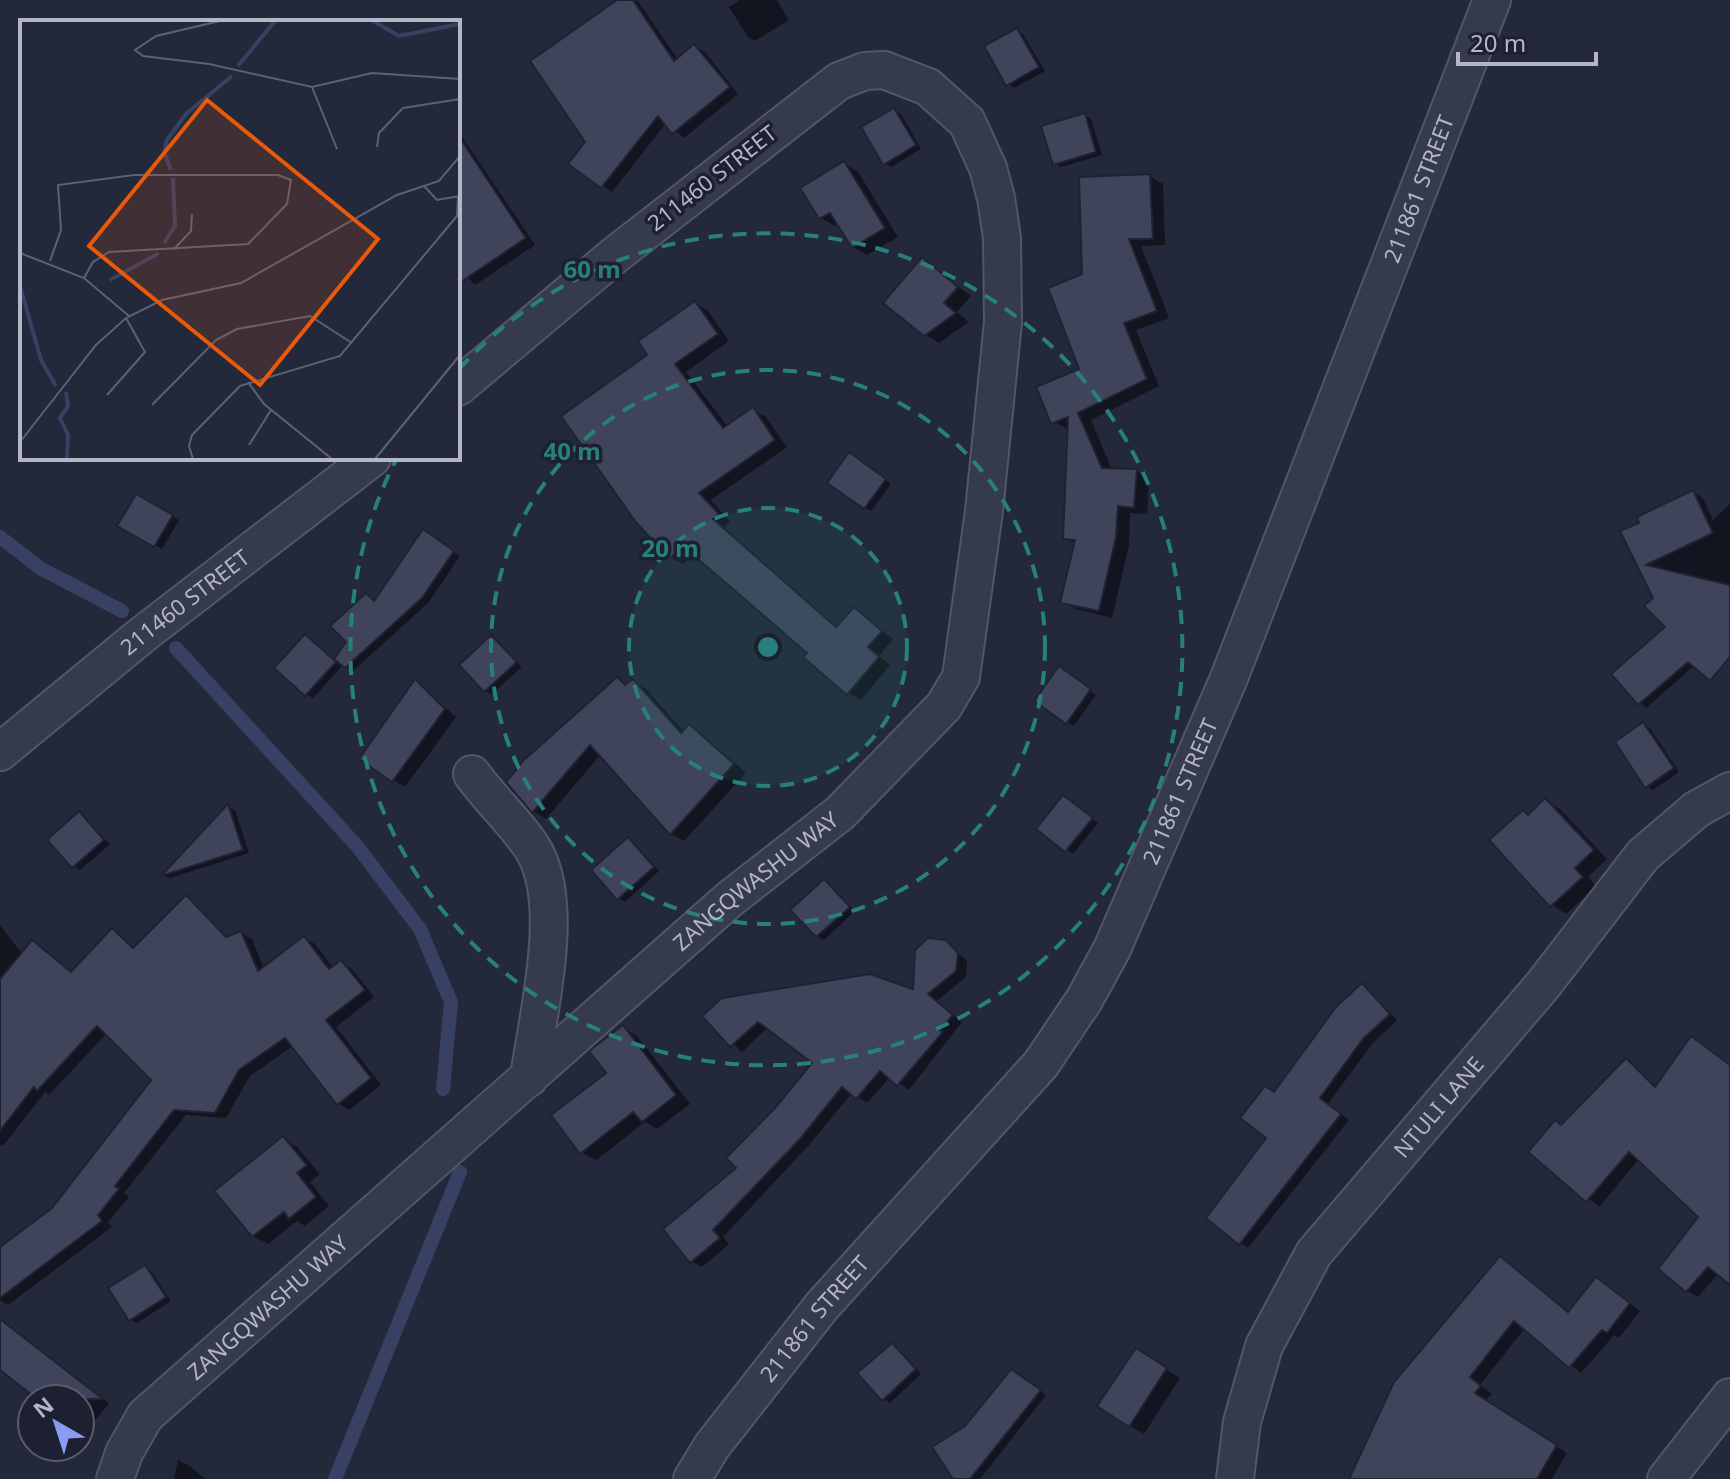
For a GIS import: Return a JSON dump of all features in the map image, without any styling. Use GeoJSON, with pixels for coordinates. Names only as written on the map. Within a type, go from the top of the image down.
{"type":"FeatureCollection","features":[{"type":"Feature","properties":{"kind":"street","name":"211861 STREET"},"geometry":{"type":"LineString","coordinates":[[692,1479],[712,1446],[822,1306],[1041,1064],[1112,949],[1229,678],[1492,0]]}},
{"type":"Feature","properties":{"kind":"street","name":"211460 STREET"},"geometry":{"type":"LineString","coordinates":[[460,385],[615,255],[839,81],[865,71],[884,70],[928,87],[949,104]]}},
{"type":"Feature","properties":{"kind":"street","name":"ZANGQWASHU WAY"},"geometry":{"type":"LineString","coordinates":[[115,1479],[124,1453],[145,1416],[731,898],[840,813],[944,706],[961,677],[984,511],[1004,278],[998,212],[988,168],[967,122],[949,104]]}},
{"type":"Feature","properties":{"kind":"street","name":"211460 STREET"},"geometry":{"type":"LineString","coordinates":[[0,752],[142,635],[369,460]]}},
{"type":"Feature","properties":{"kind":"street"},"geometry":{"type":"LineString","coordinates":[[472,774],[532,848],[544,883],[549,929],[529,1078]]}},
{"type":"Feature","properties":{"kind":"street","name":"NTULI LANE"},"geometry":{"type":"LineString","coordinates":[[1235,1479],[1242,1422],[1264,1346],[1314,1253],[1543,985],[1643,855],[1697,809],[1730,791]]}},
{"type":"Feature","properties":{"kind":"street"},"geometry":{"type":"LineString","coordinates":[[1666,1479],[1730,1397]]}},
{"type":"Feature","properties":{"kind":"building"},"geometry":{"type":"Polygon","coordinates":[[[617,0],[633,0],[674,61],[694,44],[730,87],[672,134],[658,116],[601,188],[568,164],[585,142],[530,61],[617,0]]]}},
{"type":"Feature","properties":{"kind":"building"},"geometry":{"type":"Polygon","coordinates":[[[1017,28],[1039,67],[1006,86],[984,46],[1017,28]]]}},
{"type":"Feature","properties":{"kind":"building"},"geometry":{"type":"Polygon","coordinates":[[[894,108],[916,145],[883,165],[861,127],[894,108]]]}},
{"type":"Feature","properties":{"kind":"building"},"geometry":{"type":"Polygon","coordinates":[[[1085,113],[1096,152],[1053,165],[1041,126],[1085,113]]]}},
{"type":"Feature","properties":{"kind":"building"},"geometry":{"type":"Polygon","coordinates":[[[460,138],[526,238],[460,283],[460,138]]]}},
{"type":"Feature","properties":{"kind":"building"},"geometry":{"type":"Polygon","coordinates":[[[844,161],[885,228],[852,248],[830,213],[819,219],[800,188],[844,161]]]}},
{"type":"Feature","properties":{"kind":"building"},"geometry":{"type":"Polygon","coordinates":[[[1150,174],[1153,239],[1129,239],[1157,311],[1124,323],[1147,379],[1078,413],[1102,468],[1137,469],[1134,508],[1118,506],[1116,537],[1099,611],[1060,603],[1075,540],[1063,539],[1068,417],[1051,424],[1036,387],[1079,369],[1048,288],[1082,274],[1079,177],[1150,174]]]}},
{"type":"Feature","properties":{"kind":"building"},"geometry":{"type":"Polygon","coordinates":[[[922,257],[958,287],[944,303],[956,313],[924,336],[883,303],[922,257]]]}},
{"type":"Feature","properties":{"kind":"building"},"geometry":{"type":"Polygon","coordinates":[[[695,301],[718,334],[675,364],[723,428],[753,407],[775,440],[699,493],[719,514],[713,519],[836,627],[854,607],[882,631],[868,647],[879,657],[847,695],[803,657],[807,653],[683,546],[669,559],[635,521],[561,416],[647,355],[638,341],[695,301]]]}},
{"type":"Feature","properties":{"kind":"building"},"geometry":{"type":"Polygon","coordinates":[[[849,452],[886,479],[864,509],[827,483],[849,452]]]}},
{"type":"Feature","properties":{"kind":"building"},"geometry":{"type":"Polygon","coordinates":[[[1693,490],[1713,533],[1646,565],[1730,585],[1730,657],[1710,681],[1688,662],[1638,705],[1611,674],[1665,627],[1644,606],[1653,598],[1620,531],[1639,523],[1637,517],[1693,490]]]}},
{"type":"Feature","properties":{"kind":"building"},"geometry":{"type":"Polygon","coordinates":[[[136,494],[173,515],[154,547],[117,526],[136,494]]]}},
{"type":"Feature","properties":{"kind":"building"},"geometry":{"type":"Polygon","coordinates":[[[423,529],[454,551],[422,598],[345,668],[334,659],[346,642],[330,626],[366,593],[374,601],[423,529]]]}},
{"type":"Feature","properties":{"kind":"building"},"geometry":{"type":"Polygon","coordinates":[[[305,634],[336,662],[305,696],[274,668],[305,634]]]}},
{"type":"Feature","properties":{"kind":"building"},"geometry":{"type":"Polygon","coordinates":[[[491,635],[517,662],[484,692],[459,665],[491,635]]]}},
{"type":"Feature","properties":{"kind":"building"},"geometry":{"type":"Polygon","coordinates":[[[1059,666],[1091,689],[1066,724],[1034,701],[1059,666]]]}},
{"type":"Feature","properties":{"kind":"building"},"geometry":{"type":"Polygon","coordinates":[[[617,677],[625,685],[633,679],[681,733],[689,724],[734,764],[670,835],[590,745],[532,813],[506,782],[524,760],[617,677]]]}},
{"type":"Feature","properties":{"kind":"building"},"geometry":{"type":"Polygon","coordinates":[[[415,679],[445,709],[392,782],[359,759],[415,679]]]}},
{"type":"Feature","properties":{"kind":"building"},"geometry":{"type":"Polygon","coordinates":[[[1643,722],[1674,768],[1645,788],[1615,742],[1643,722]]]}},
{"type":"Feature","properties":{"kind":"building"},"geometry":{"type":"Polygon","coordinates":[[[1063,795],[1093,818],[1065,852],[1036,829],[1063,795]]]}},
{"type":"Feature","properties":{"kind":"building"},"geometry":{"type":"Polygon","coordinates":[[[1545,798],[1594,850],[1575,868],[1583,877],[1550,907],[1489,840],[1523,810],[1528,815],[1545,798]]]}},
{"type":"Feature","properties":{"kind":"building"},"geometry":{"type":"Polygon","coordinates":[[[228,804],[243,850],[161,876],[228,804]]]}},
{"type":"Feature","properties":{"kind":"building"},"geometry":{"type":"Polygon","coordinates":[[[79,811],[104,840],[72,868],[47,840],[79,811]]]}},
{"type":"Feature","properties":{"kind":"building"},"geometry":{"type":"Polygon","coordinates":[[[628,837],[654,867],[617,900],[591,870],[628,837]]]}},
{"type":"Feature","properties":{"kind":"building"},"geometry":{"type":"Polygon","coordinates":[[[824,879],[850,907],[816,937],[790,910],[824,879]]]}},
{"type":"Feature","properties":{"kind":"building"},"geometry":{"type":"Polygon","coordinates":[[[186,895],[226,937],[241,931],[258,971],[304,936],[329,969],[341,960],[365,990],[326,1020],[371,1078],[337,1105],[285,1038],[239,1070],[215,1113],[174,1110],[115,1186],[119,1189],[98,1215],[102,1221],[0,1298],[0,1247],[52,1208],[151,1080],[97,1026],[37,1091],[34,1087],[0,1131],[0,979],[32,940],[71,972],[112,928],[133,948],[186,895]]]}},
{"type":"Feature","properties":{"kind":"building"},"geometry":{"type":"Polygon","coordinates":[[[928,938],[946,940],[958,953],[956,971],[928,994],[953,1015],[940,1030],[943,1032],[897,1086],[880,1071],[856,1099],[842,1087],[800,1139],[713,1230],[720,1238],[690,1263],[663,1229],[736,1168],[726,1158],[776,1107],[812,1063],[758,1022],[730,1047],[702,1016],[722,998],[870,974],[913,989],[915,950],[928,938]]]}},
{"type":"Feature","properties":{"kind":"building"},"geometry":{"type":"Polygon","coordinates":[[[1362,983],[1390,1014],[1363,1039],[1320,1098],[1341,1114],[1239,1245],[1206,1218],[1266,1138],[1240,1118],[1265,1086],[1274,1092],[1336,1007],[1362,983]]]}},
{"type":"Feature","properties":{"kind":"building"},"geometry":{"type":"Polygon","coordinates":[[[623,1025],[676,1095],[642,1122],[633,1112],[580,1154],[551,1115],[606,1073],[589,1051],[623,1025]]]}},
{"type":"Feature","properties":{"kind":"building"},"geometry":{"type":"Polygon","coordinates":[[[1691,1036],[1730,1065],[1730,1285],[1708,1267],[1686,1292],[1658,1269],[1698,1217],[1629,1152],[1586,1202],[1528,1152],[1555,1120],[1561,1125],[1626,1058],[1655,1087],[1691,1036]]]}},
{"type":"Feature","properties":{"kind":"building"},"geometry":{"type":"Polygon","coordinates":[[[283,1136],[307,1165],[297,1173],[316,1197],[289,1219],[284,1212],[252,1237],[214,1191],[283,1136]]]}},
{"type":"Feature","properties":{"kind":"building"},"geometry":{"type":"Polygon","coordinates":[[[1500,1256],[1568,1312],[1596,1277],[1630,1303],[1607,1333],[1602,1330],[1569,1368],[1514,1321],[1470,1377],[1481,1386],[1475,1393],[1557,1445],[1537,1479],[1349,1479],[1394,1382],[1500,1256]]]}},
{"type":"Feature","properties":{"kind":"building"},"geometry":{"type":"Polygon","coordinates":[[[145,1265],[166,1297],[129,1321],[108,1288],[145,1265]]]}},
{"type":"Feature","properties":{"kind":"building"},"geometry":{"type":"Polygon","coordinates":[[[0,1319],[82,1383],[17,1383],[0,1370],[0,1319]]]}},
{"type":"Feature","properties":{"kind":"building"},"geometry":{"type":"Polygon","coordinates":[[[892,1343],[916,1369],[882,1401],[857,1373],[892,1343]]]}},
{"type":"Feature","properties":{"kind":"building"},"geometry":{"type":"Polygon","coordinates":[[[1136,1348],[1167,1368],[1129,1427],[1097,1406],[1136,1348]]]}},
{"type":"Feature","properties":{"kind":"building"},"geometry":{"type":"Polygon","coordinates":[[[1011,1369],[1041,1390],[970,1479],[953,1479],[932,1447],[965,1426],[1011,1369]]]}},
{"type":"Feature","properties":{"kind":"waterway"},"geometry":{"type":"LineString","coordinates":[[0,537],[40,568],[122,611]]}},
{"type":"Feature","properties":{"kind":"waterway"},"geometry":{"type":"LineString","coordinates":[[176,648],[357,846],[420,929],[451,1002],[443,1089]]}},
{"type":"Feature","properties":{"kind":"waterway"},"geometry":{"type":"LineString","coordinates":[[335,1479],[460,1172]]}}]}
